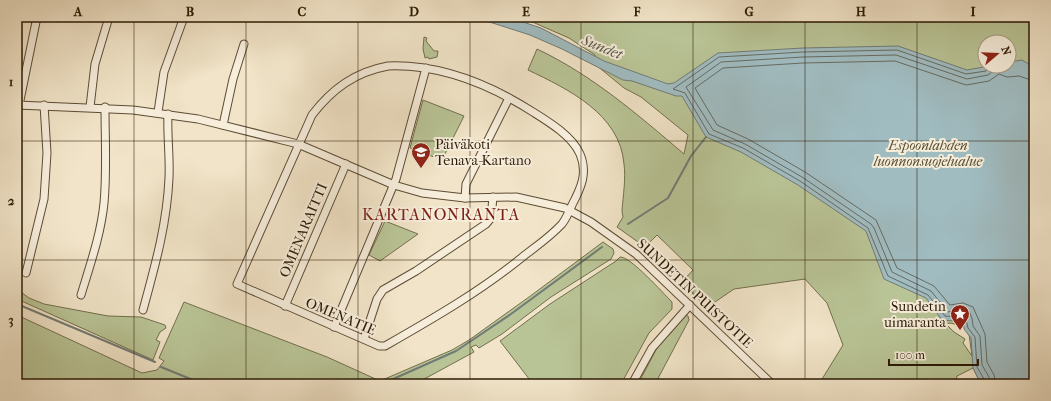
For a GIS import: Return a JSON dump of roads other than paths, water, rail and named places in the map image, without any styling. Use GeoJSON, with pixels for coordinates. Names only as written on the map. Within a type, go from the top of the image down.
{"type":"FeatureCollection","features":[{"type":"Feature","properties":{"kind":"street"},"geometry":{"type":"LineString","coordinates":[[18,105],[37,17]]}},
{"type":"Feature","properties":{"kind":"street"},"geometry":{"type":"LineString","coordinates":[[90,107],[96,64],[109,17]]}},
{"type":"Feature","properties":{"kind":"street"},"geometry":{"type":"LineString","coordinates":[[158,112],[164,72],[184,17]]}},
{"type":"Feature","properties":{"kind":"street"},"geometry":{"type":"LineString","coordinates":[[223,125],[232,79],[244,44]]}},
{"type":"Feature","properties":{"kind":"street","name":"OMENATIE"},"geometry":{"type":"LineString","coordinates":[[388,66],[426,68],[470,80],[509,98],[544,120],[573,142],[583,164],[583,178],[581,190],[563,223],[504,273],[447,312],[386,346],[379,346],[364,340],[238,284],[298,144],[312,115],[325,99],[346,82],[370,70],[388,66]]}},
{"type":"Feature","properties":{"kind":"street"},"geometry":{"type":"LineString","coordinates":[[334,327],[394,185],[406,148],[426,68]]}},
{"type":"Feature","properties":{"kind":"street"},"geometry":{"type":"LineString","coordinates":[[465,198],[466,184],[509,98]]}},
{"type":"Feature","properties":{"kind":"street","name":"SUNDETIN PUISTOTIE"},"geometry":{"type":"LineString","coordinates":[[18,105],[105,107],[158,112],[223,125],[298,144],[394,185],[427,195],[465,198],[493,196],[516,197],[555,204],[570,210],[636,254],[772,384]]}},
{"type":"Feature","properties":{"kind":"street"},"geometry":{"type":"LineString","coordinates":[[26,273],[44,199],[46,153],[44,105]]}},
{"type":"Feature","properties":{"kind":"street"},"geometry":{"type":"LineString","coordinates":[[81,295],[94,254],[104,204],[107,157],[105,107]]}},
{"type":"Feature","properties":{"kind":"street"},"geometry":{"type":"LineString","coordinates":[[143,310],[162,242],[169,178],[168,114]]}},
{"type":"Feature","properties":{"kind":"street","name":"OMENARAITTI"},"geometry":{"type":"LineString","coordinates":[[285,306],[346,164]]}},
{"type":"Feature","properties":{"kind":"street"},"geometry":{"type":"LineString","coordinates":[[364,340],[377,299],[383,290],[419,269],[486,224],[491,218],[493,196]]}},
{"type":"Feature","properties":{"kind":"street"},"geometry":{"type":"LineString","coordinates":[[632,384],[652,348],[690,306]]}},
{"type":"Feature","properties":{"kind":"water","name":"Espoonlahden luonnonsuojelualue"},"geometry":{"type":"Polygon","coordinates":[[[474,17],[508,17],[541,28],[604,61],[668,84],[674,83],[718,53],[803,48],[898,46],[967,70],[977,68],[977,74],[1017,74],[1017,61],[1022,60],[1034,67],[1034,384],[981,384],[973,368],[971,338],[964,329],[963,318],[954,321],[942,320],[926,298],[884,279],[866,231],[798,185],[741,152],[706,137],[682,96],[676,96],[632,81],[623,80],[562,49],[530,35],[474,17]]]}},
{"type":"Feature","properties":{"kind":"waterway"},"geometry":{"type":"LineString","coordinates":[[628,224],[668,198],[691,156],[706,137]]}},
{"type":"Feature","properties":{"kind":"waterway"},"geometry":{"type":"LineString","coordinates":[[382,384],[456,351],[511,314],[602,247]]}},
{"type":"Feature","properties":{"kind":"waterway"},"geometry":{"type":"LineString","coordinates":[[17,304],[155,362]]}},
{"type":"Feature","properties":{"kind":"waterway"},"geometry":{"type":"LineString","coordinates":[[161,367],[203,384]]}},
{"type":"Feature","properties":{"kind":"place","name":"Päiväkoti Tenava-Kartano"},"geometry":{"type":"Point","coordinates":[421,169]}},
{"type":"Feature","properties":{"kind":"place","name":"Sundetin uimaranta"},"geometry":{"type":"Point","coordinates":[960,331]}},
{"type":"Feature","properties":{"kind":"district","name":"KARTANONRANTA"},"geometry":{"type":"Point","coordinates":[441,214]}},
{"type":"Feature","properties":{"kind":"water label","name":"Sundet"},"geometry":{"type":"Point","coordinates":[602,47]}}]}
